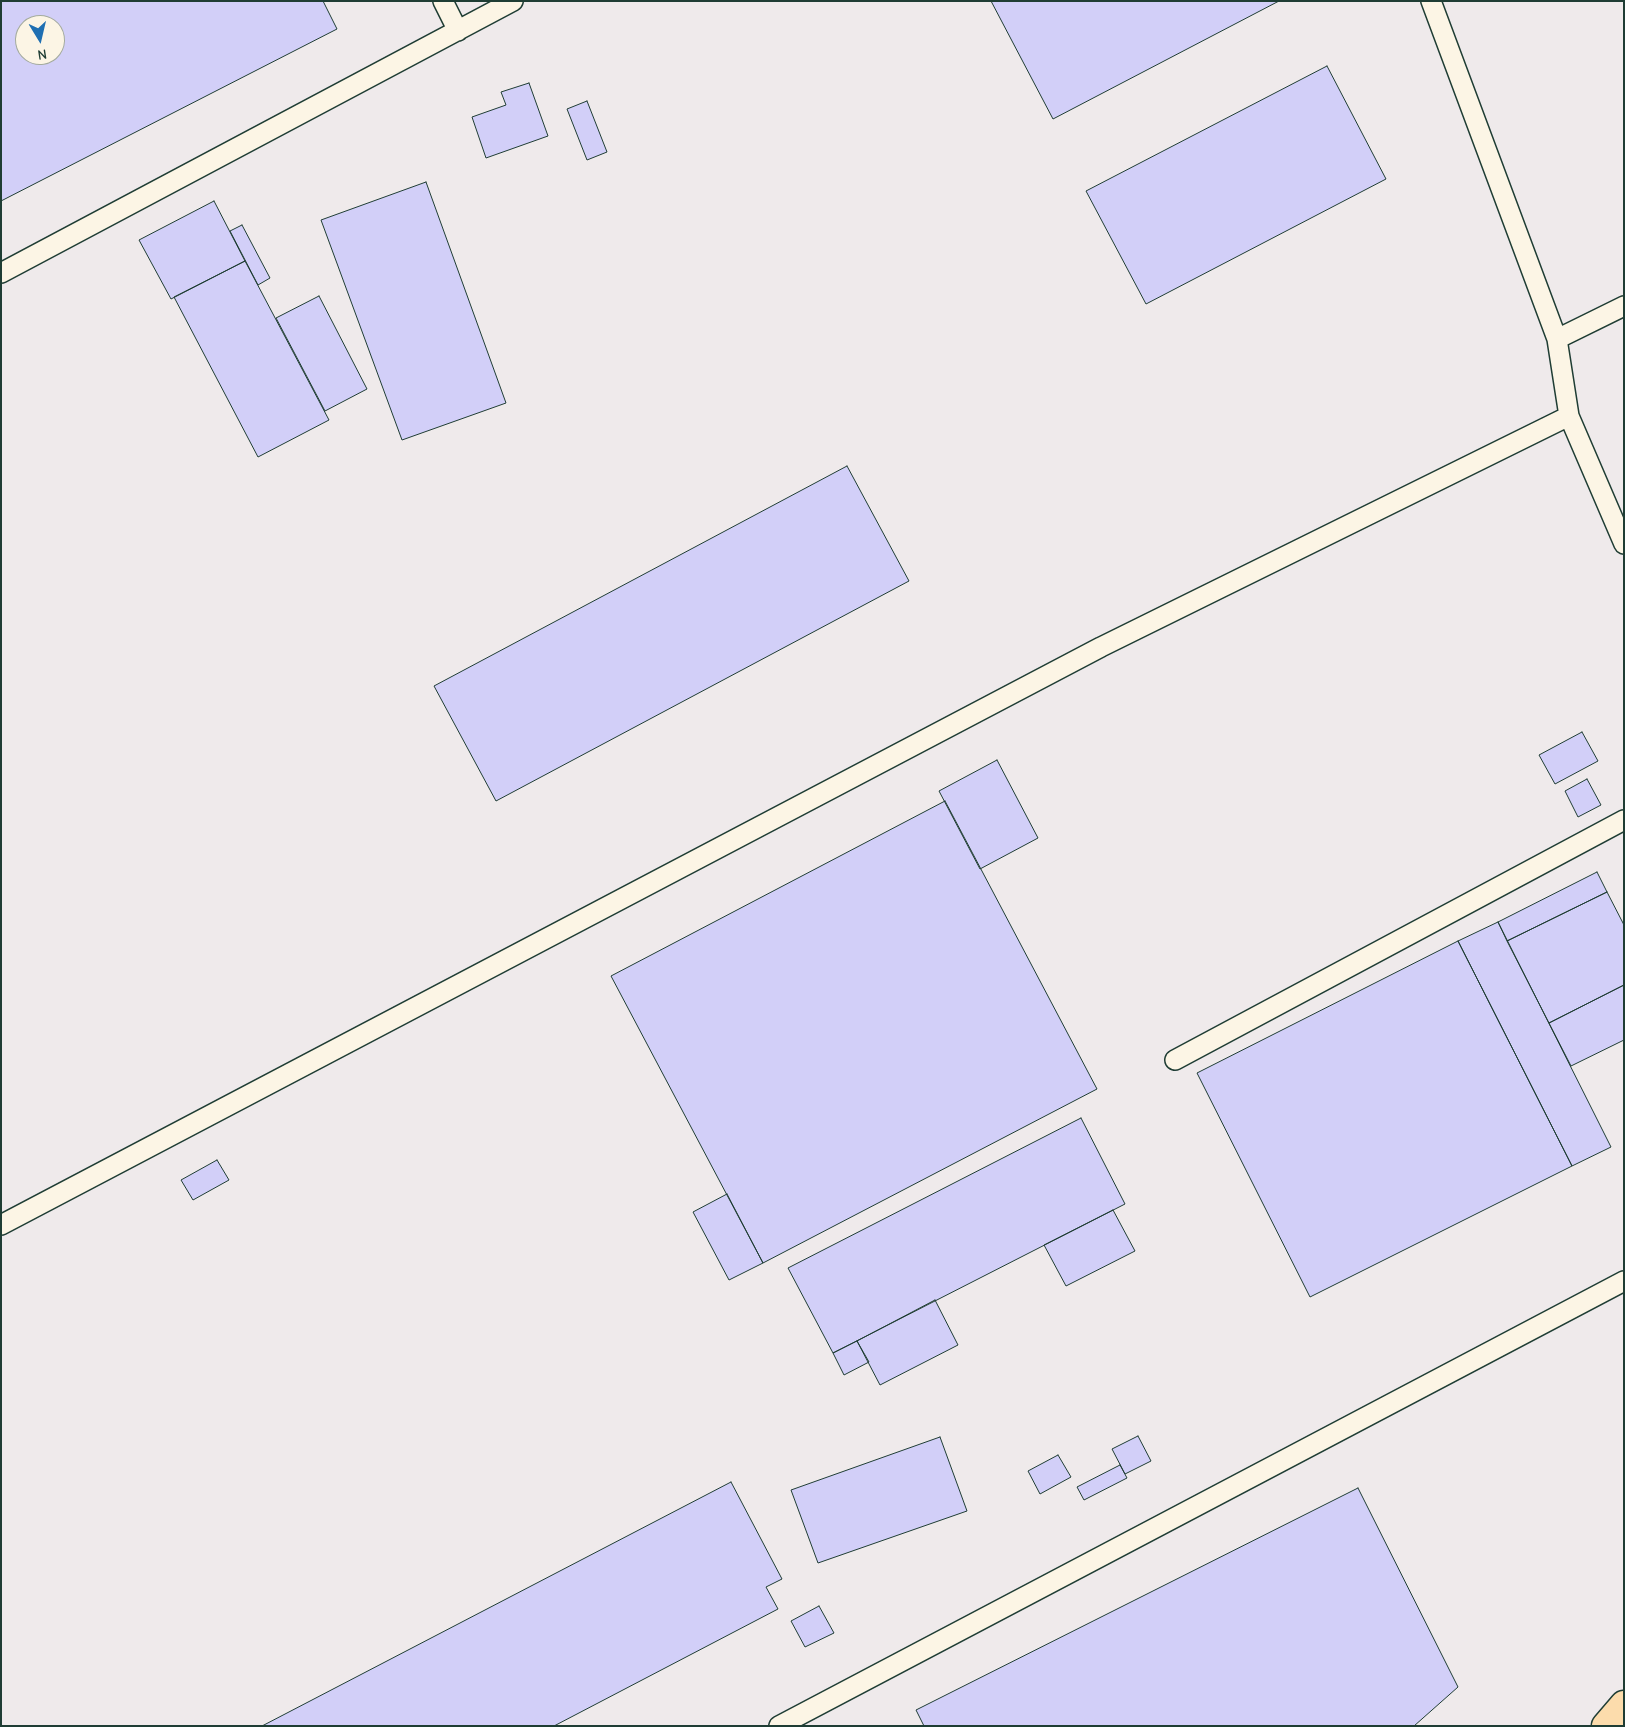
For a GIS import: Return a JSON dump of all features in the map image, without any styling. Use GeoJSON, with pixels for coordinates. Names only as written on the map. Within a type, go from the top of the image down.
{"type":"FeatureCollection","features":[{"type":"Feature","properties":{"kind":"highway"},"geometry":{"type":"LineString","coordinates":[[1606,1726],[1624,1705]]}},
{"type":"Feature","properties":{"kind":"lane"},"geometry":{"type":"LineString","coordinates":[[443,1],[458,31]]}},
{"type":"Feature","properties":{"kind":"lane"},"geometry":{"type":"LineString","coordinates":[[1,274],[513,1]]}},
{"type":"Feature","properties":{"kind":"lane"},"geometry":{"type":"LineString","coordinates":[[1431,1],[1557,339],[1569,416],[1624,544]]}},
{"type":"Feature","properties":{"kind":"lane"},"geometry":{"type":"LineString","coordinates":[[1557,339],[1624,306]]}},
{"type":"Feature","properties":{"kind":"lane"},"geometry":{"type":"LineString","coordinates":[[1,1225],[1101,647],[1569,416]]}},
{"type":"Feature","properties":{"kind":"lane"},"geometry":{"type":"LineString","coordinates":[[1175,1060],[1624,820]]}},
{"type":"Feature","properties":{"kind":"lane"},"geometry":{"type":"LineString","coordinates":[[779,1726],[1624,1281]]}},
{"type":"Feature","properties":{"kind":"building"},"geometry":{"type":"Polygon","coordinates":[[[1,1],[323,1],[337,29],[1,201],[1,1]]]}},
{"type":"Feature","properties":{"kind":"building"},"geometry":{"type":"Polygon","coordinates":[[[991,1],[1279,1],[1053,119],[991,1]]]}},
{"type":"Feature","properties":{"kind":"building"},"geometry":{"type":"Polygon","coordinates":[[[1327,66],[1386,179],[1146,304],[1086,191],[1327,66]]]}},
{"type":"Feature","properties":{"kind":"building"},"geometry":{"type":"Polygon","coordinates":[[[529,83],[548,136],[486,158],[472,117],[506,105],[501,92],[529,83]]]}},
{"type":"Feature","properties":{"kind":"building"},"geometry":{"type":"Polygon","coordinates":[[[587,101],[607,152],[587,160],[567,109],[587,101]]]}},
{"type":"Feature","properties":{"kind":"building"},"geometry":{"type":"Polygon","coordinates":[[[426,182],[506,403],[402,440],[321,220],[426,182]]]}},
{"type":"Feature","properties":{"kind":"building"},"geometry":{"type":"Polygon","coordinates":[[[214,201],[245,261],[171,299],[139,240],[214,201]]]}},
{"type":"Feature","properties":{"kind":"building"},"geometry":{"type":"Polygon","coordinates":[[[242,225],[270,278],[258,285],[230,231],[242,225]]]}},
{"type":"Feature","properties":{"kind":"building"},"geometry":{"type":"Polygon","coordinates":[[[245,261],[329,420],[258,457],[174,297],[245,261]]]}},
{"type":"Feature","properties":{"kind":"building"},"geometry":{"type":"Polygon","coordinates":[[[319,296],[367,389],[325,411],[276,318],[319,296]]]}},
{"type":"Feature","properties":{"kind":"building"},"geometry":{"type":"Polygon","coordinates":[[[847,466],[909,581],[496,801],[434,686],[847,466]]]}},
{"type":"Feature","properties":{"kind":"building"},"geometry":{"type":"Polygon","coordinates":[[[1582,732],[1598,761],[1555,784],[1539,755],[1582,732]]]}},
{"type":"Feature","properties":{"kind":"building"},"geometry":{"type":"Polygon","coordinates":[[[997,760],[1038,838],[980,869],[939,791],[997,760]]]}},
{"type":"Feature","properties":{"kind":"building"},"geometry":{"type":"Polygon","coordinates":[[[1587,779],[1601,805],[1578,817],[1565,791],[1587,779]]]}},
{"type":"Feature","properties":{"kind":"building"},"geometry":{"type":"Polygon","coordinates":[[[945,801],[1097,1089],[763,1263],[611,976],[945,801]]]}},
{"type":"Feature","properties":{"kind":"building"},"geometry":{"type":"Polygon","coordinates":[[[1597,872],[1607,892],[1507,941],[1498,922],[1597,872]]]}},
{"type":"Feature","properties":{"kind":"building"},"geometry":{"type":"Polygon","coordinates":[[[1607,892],[1624,925],[1624,985],[1549,1023],[1507,941],[1607,892]]]}},
{"type":"Feature","properties":{"kind":"building"},"geometry":{"type":"Polygon","coordinates":[[[1498,922],[1611,1147],[1572,1166],[1458,941],[1498,922]]]}},
{"type":"Feature","properties":{"kind":"building"},"geometry":{"type":"Polygon","coordinates":[[[1458,941],[1572,1166],[1310,1297],[1197,1073],[1458,941]]]}},
{"type":"Feature","properties":{"kind":"building"},"geometry":{"type":"Polygon","coordinates":[[[1624,985],[1624,1040],[1571,1066],[1549,1023],[1624,985]]]}},
{"type":"Feature","properties":{"kind":"building"},"geometry":{"type":"Polygon","coordinates":[[[1081,1118],[1125,1204],[833,1353],[788,1268],[1081,1118]]]}},
{"type":"Feature","properties":{"kind":"building"},"geometry":{"type":"Polygon","coordinates":[[[217,1160],[229,1180],[193,1200],[181,1180],[217,1160]]]}},
{"type":"Feature","properties":{"kind":"building"},"geometry":{"type":"Polygon","coordinates":[[[727,1194],[763,1263],[729,1280],[693,1212],[727,1194]]]}},
{"type":"Feature","properties":{"kind":"building"},"geometry":{"type":"Polygon","coordinates":[[[1113,1210],[1135,1251],[1066,1286],[1044,1245],[1113,1210]]]}},
{"type":"Feature","properties":{"kind":"building"},"geometry":{"type":"Polygon","coordinates":[[[935,1300],[958,1345],[880,1385],[857,1341],[935,1300]]]}},
{"type":"Feature","properties":{"kind":"building"},"geometry":{"type":"Polygon","coordinates":[[[857,1341],[869,1362],[844,1375],[833,1353],[857,1341]]]}},
{"type":"Feature","properties":{"kind":"building"},"geometry":{"type":"Polygon","coordinates":[[[1138,1436],[1151,1461],[1125,1474],[1112,1449],[1138,1436]]]}},
{"type":"Feature","properties":{"kind":"building"},"geometry":{"type":"Polygon","coordinates":[[[940,1437],[967,1511],[818,1563],[791,1490],[940,1437]]]}},
{"type":"Feature","properties":{"kind":"building"},"geometry":{"type":"Polygon","coordinates":[[[1058,1455],[1071,1477],[1040,1494],[1028,1471],[1058,1455]]]}},
{"type":"Feature","properties":{"kind":"building"},"geometry":{"type":"Polygon","coordinates":[[[1120,1465],[1127,1478],[1084,1500],[1077,1487],[1120,1465]]]}},
{"type":"Feature","properties":{"kind":"building"},"geometry":{"type":"Polygon","coordinates":[[[731,1482],[782,1579],[766,1587],[778,1609],[554,1726],[262,1726],[731,1482]]]}},
{"type":"Feature","properties":{"kind":"building"},"geometry":{"type":"Polygon","coordinates":[[[1358,1488],[1458,1687],[1414,1726],[924,1726],[916,1710],[1358,1488]]]}},
{"type":"Feature","properties":{"kind":"building"},"geometry":{"type":"Polygon","coordinates":[[[819,1606],[834,1633],[805,1647],[791,1621],[819,1606]]]}}]}
